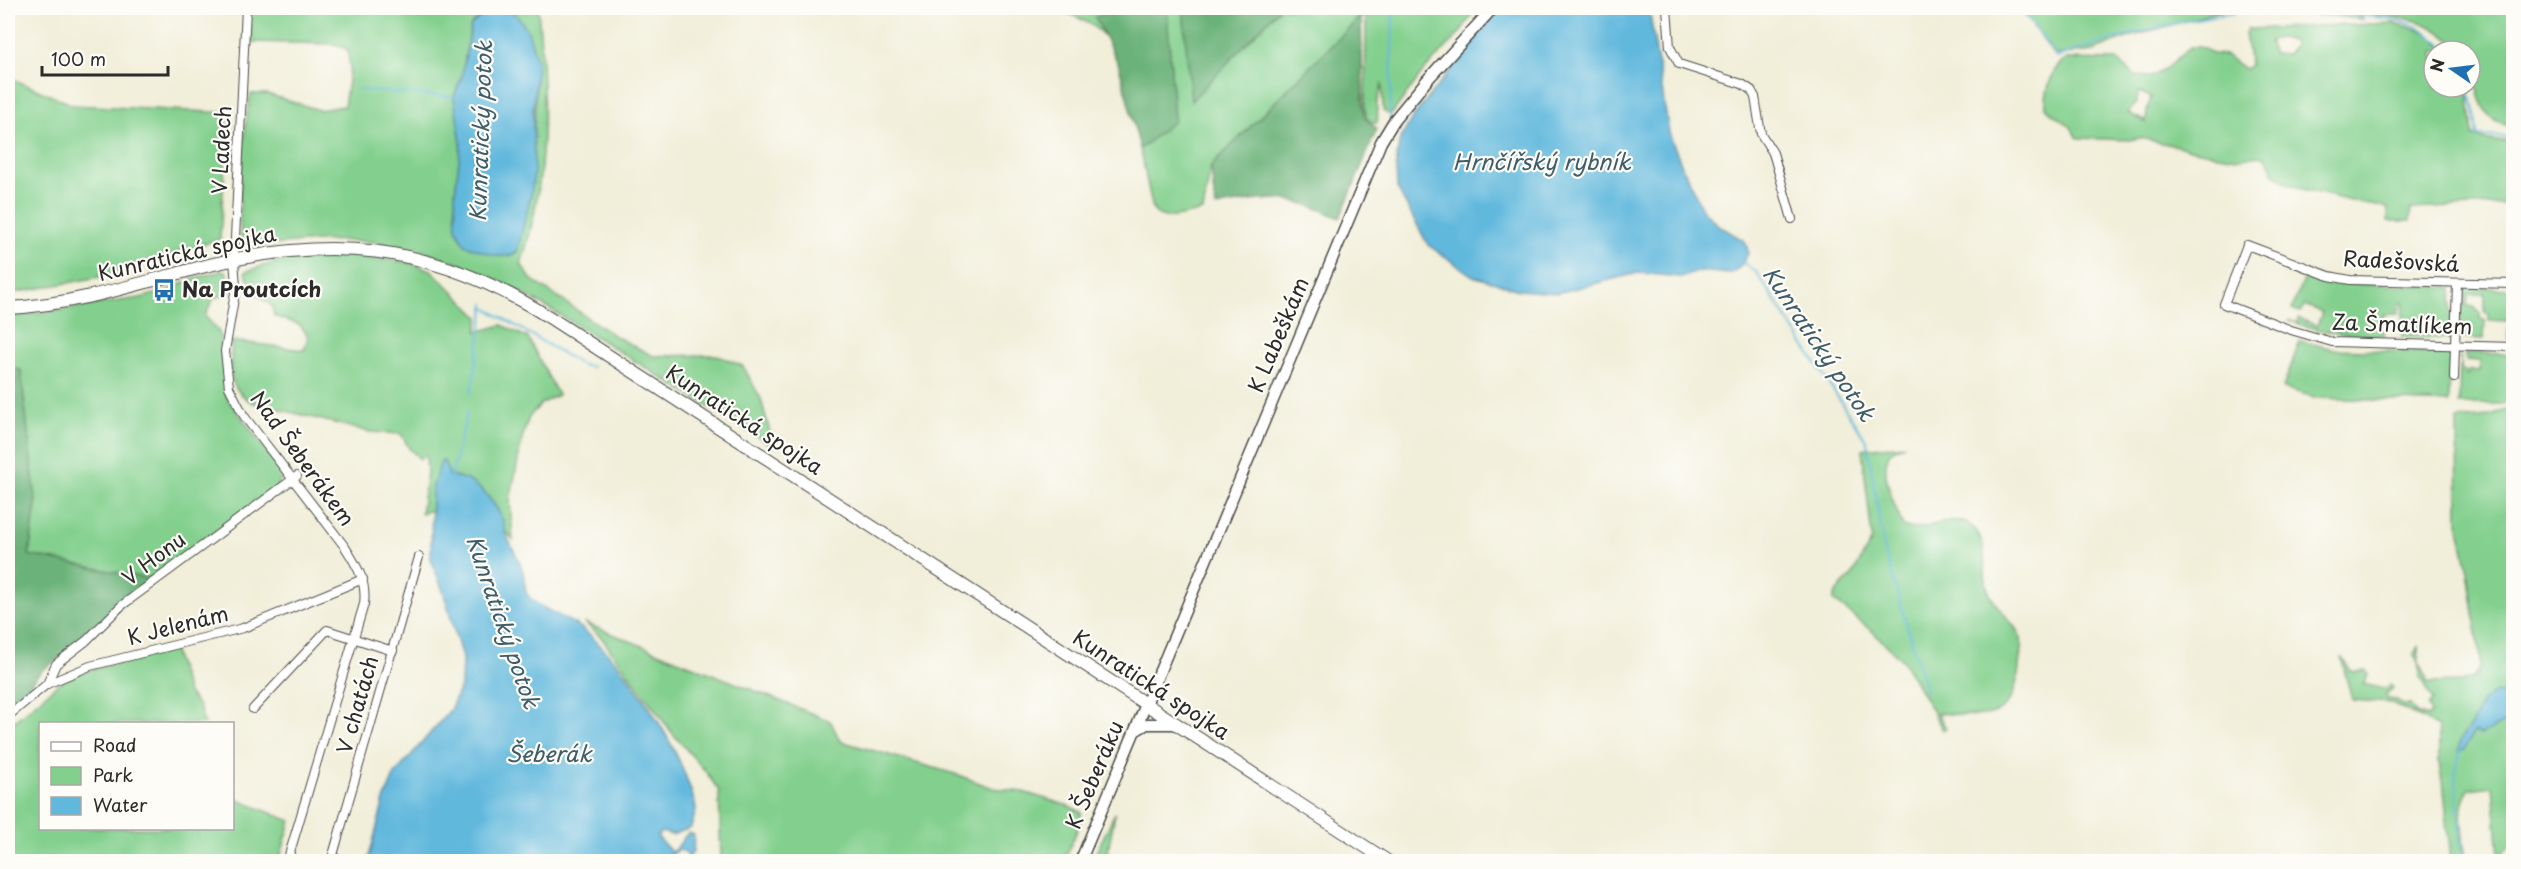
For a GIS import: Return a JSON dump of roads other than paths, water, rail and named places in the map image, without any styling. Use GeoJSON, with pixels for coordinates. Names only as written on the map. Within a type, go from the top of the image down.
{"type":"FeatureCollection","features":[{"type":"Feature","properties":{"kind":"main road","name":"Kunratická spojka"},"geometry":{"type":"LineString","coordinates":[[8,308],[100,295],[234,259],[314,248],[371,250],[430,261],[501,288],[579,336],[1389,861]]}},
{"type":"Feature","properties":{"kind":"street","name":"V Ladech"},"geometry":{"type":"LineString","coordinates":[[234,259],[246,8]]}},
{"type":"Feature","properties":{"kind":"street","name":"K Labeškám"},"geometry":{"type":"LineString","coordinates":[[1146,704],[1381,142],[1395,119],[1428,79],[1492,8]]}},
{"type":"Feature","properties":{"kind":"street"},"geometry":{"type":"LineString","coordinates":[[1667,8],[1670,47],[1679,64],[1742,84],[1751,90],[1755,97],[1761,134],[1773,153],[1792,219]]}},
{"type":"Feature","properties":{"kind":"street","name":"Radešovská"},"geometry":{"type":"LineString","coordinates":[[2224,304],[2247,245],[2329,276],[2350,280],[2514,284]]}},
{"type":"Feature","properties":{"kind":"street","name":"Nad Šeberákem"},"geometry":{"type":"LineString","coordinates":[[234,259],[235,295],[225,351],[227,380],[244,416],[295,478],[345,547],[363,579]]}},
{"type":"Feature","properties":{"kind":"street"},"geometry":{"type":"LineString","coordinates":[[2454,378],[2457,283]]}},
{"type":"Feature","properties":{"kind":"street","name":"Za Šmatlíkem"},"geometry":{"type":"LineString","coordinates":[[2224,304],[2291,330],[2332,342],[2514,347]]}},
{"type":"Feature","properties":{"kind":"street","name":"V Honu"},"geometry":{"type":"LineString","coordinates":[[47,684],[56,664],[86,641],[121,606],[295,478]]}},
{"type":"Feature","properties":{"kind":"street","name":"V chatách"},"geometry":{"type":"LineString","coordinates":[[331,861],[419,557]]}},
{"type":"Feature","properties":{"kind":"street"},"geometry":{"type":"LineString","coordinates":[[288,861],[354,638],[366,590],[363,579]]}},
{"type":"Feature","properties":{"kind":"street","name":"K Jelenám"},"geometry":{"type":"LineString","coordinates":[[8,716],[47,684],[90,666],[243,628],[363,579]]}},
{"type":"Feature","properties":{"kind":"street"},"geometry":{"type":"LineString","coordinates":[[254,709],[327,630],[393,651]]}},
{"type":"Feature","properties":{"kind":"street"},"geometry":{"type":"LineString","coordinates":[[1119,688],[1138,692],[1149,687],[1158,675]]}},
{"type":"Feature","properties":{"kind":"street","name":"K Šeberáku"},"geometry":{"type":"LineString","coordinates":[[1080,861],[1146,704]]}},
{"type":"Feature","properties":{"kind":"street"},"geometry":{"type":"LineString","coordinates":[[1135,731],[1147,724],[1175,724]]}},
{"type":"Feature","properties":{"kind":"water","name":"Hrnčířský rybník"},"geometry":{"type":"Polygon","coordinates":[[[1503,8],[1649,8],[1669,133],[1702,209],[1718,225],[1743,240],[1747,246],[1748,253],[1740,267],[1730,274],[1701,271],[1681,277],[1638,273],[1557,293],[1519,290],[1473,276],[1428,245],[1397,188],[1396,166],[1399,142],[1412,118],[1491,19],[1503,8]]]}},
{"type":"Feature","properties":{"kind":"water"},"geometry":{"type":"Polygon","coordinates":[[[499,10],[516,14],[528,31],[537,62],[533,112],[534,174],[531,195],[517,252],[506,256],[499,256],[465,245],[456,228],[455,194],[461,143],[454,97],[462,76],[471,25],[487,12],[499,10]]]}},
{"type":"Feature","properties":{"kind":"water","name":"Šeberák"},"geometry":{"type":"Polygon","coordinates":[[[444,461],[450,476],[459,477],[475,485],[495,505],[520,562],[526,591],[531,599],[584,630],[600,645],[632,682],[660,724],[682,768],[696,810],[691,828],[672,835],[662,832],[657,836],[671,852],[689,833],[694,835],[693,851],[689,858],[685,852],[680,850],[672,853],[677,862],[368,861],[384,800],[395,774],[450,710],[461,685],[462,658],[444,594],[431,559],[432,489],[441,462],[444,461]]]}},
{"type":"Feature","properties":{"kind":"water"},"geometry":{"type":"Polygon","coordinates":[[[2495,692],[2511,699],[2507,708],[2511,713],[2510,720],[2481,735],[2474,732],[2465,749],[2459,751],[2460,739],[2471,725],[2483,701],[2495,692]]]}},
{"type":"Feature","properties":{"kind":"waterway"},"geometry":{"type":"LineString","coordinates":[[1390,119],[1393,8]]}},
{"type":"Feature","properties":{"kind":"waterway"},"geometry":{"type":"LineString","coordinates":[[2020,8],[2057,57],[2144,30],[2234,13]]}},
{"type":"Feature","properties":{"kind":"waterway"},"geometry":{"type":"LineString","coordinates":[[2248,12],[2286,9],[2395,19],[2420,28],[2434,39]]}},
{"type":"Feature","properties":{"kind":"waterway"},"geometry":{"type":"LineString","coordinates":[[358,90],[454,97]]}},
{"type":"Feature","properties":{"kind":"waterway"},"geometry":{"type":"LineString","coordinates":[[2471,99],[2477,136],[2514,137]]}},
{"type":"Feature","properties":{"kind":"waterway","name":"Kunratický potok"},"geometry":{"type":"LineString","coordinates":[[1741,261],[1757,273],[1867,442],[1884,548],[1926,691]]}},
{"type":"Feature","properties":{"kind":"waterway","name":"Kunratický potok"},"geometry":{"type":"LineString","coordinates":[[471,393],[485,304]]}},
{"type":"Feature","properties":{"kind":"waterway"},"geometry":{"type":"LineString","coordinates":[[484,307],[582,365],[592,367]]}},
{"type":"Feature","properties":{"kind":"waterway","name":"Kunratický potok"},"geometry":{"type":"LineString","coordinates":[[451,477],[467,413]]}},
{"type":"Feature","properties":{"kind":"waterway"},"geometry":{"type":"LineString","coordinates":[[2460,750],[2455,774],[2463,862]]}},
{"type":"Feature","properties":{"kind":"place","name":"Na Proutcích"},"geometry":{"type":"Point","coordinates":[164,290]}}]}
